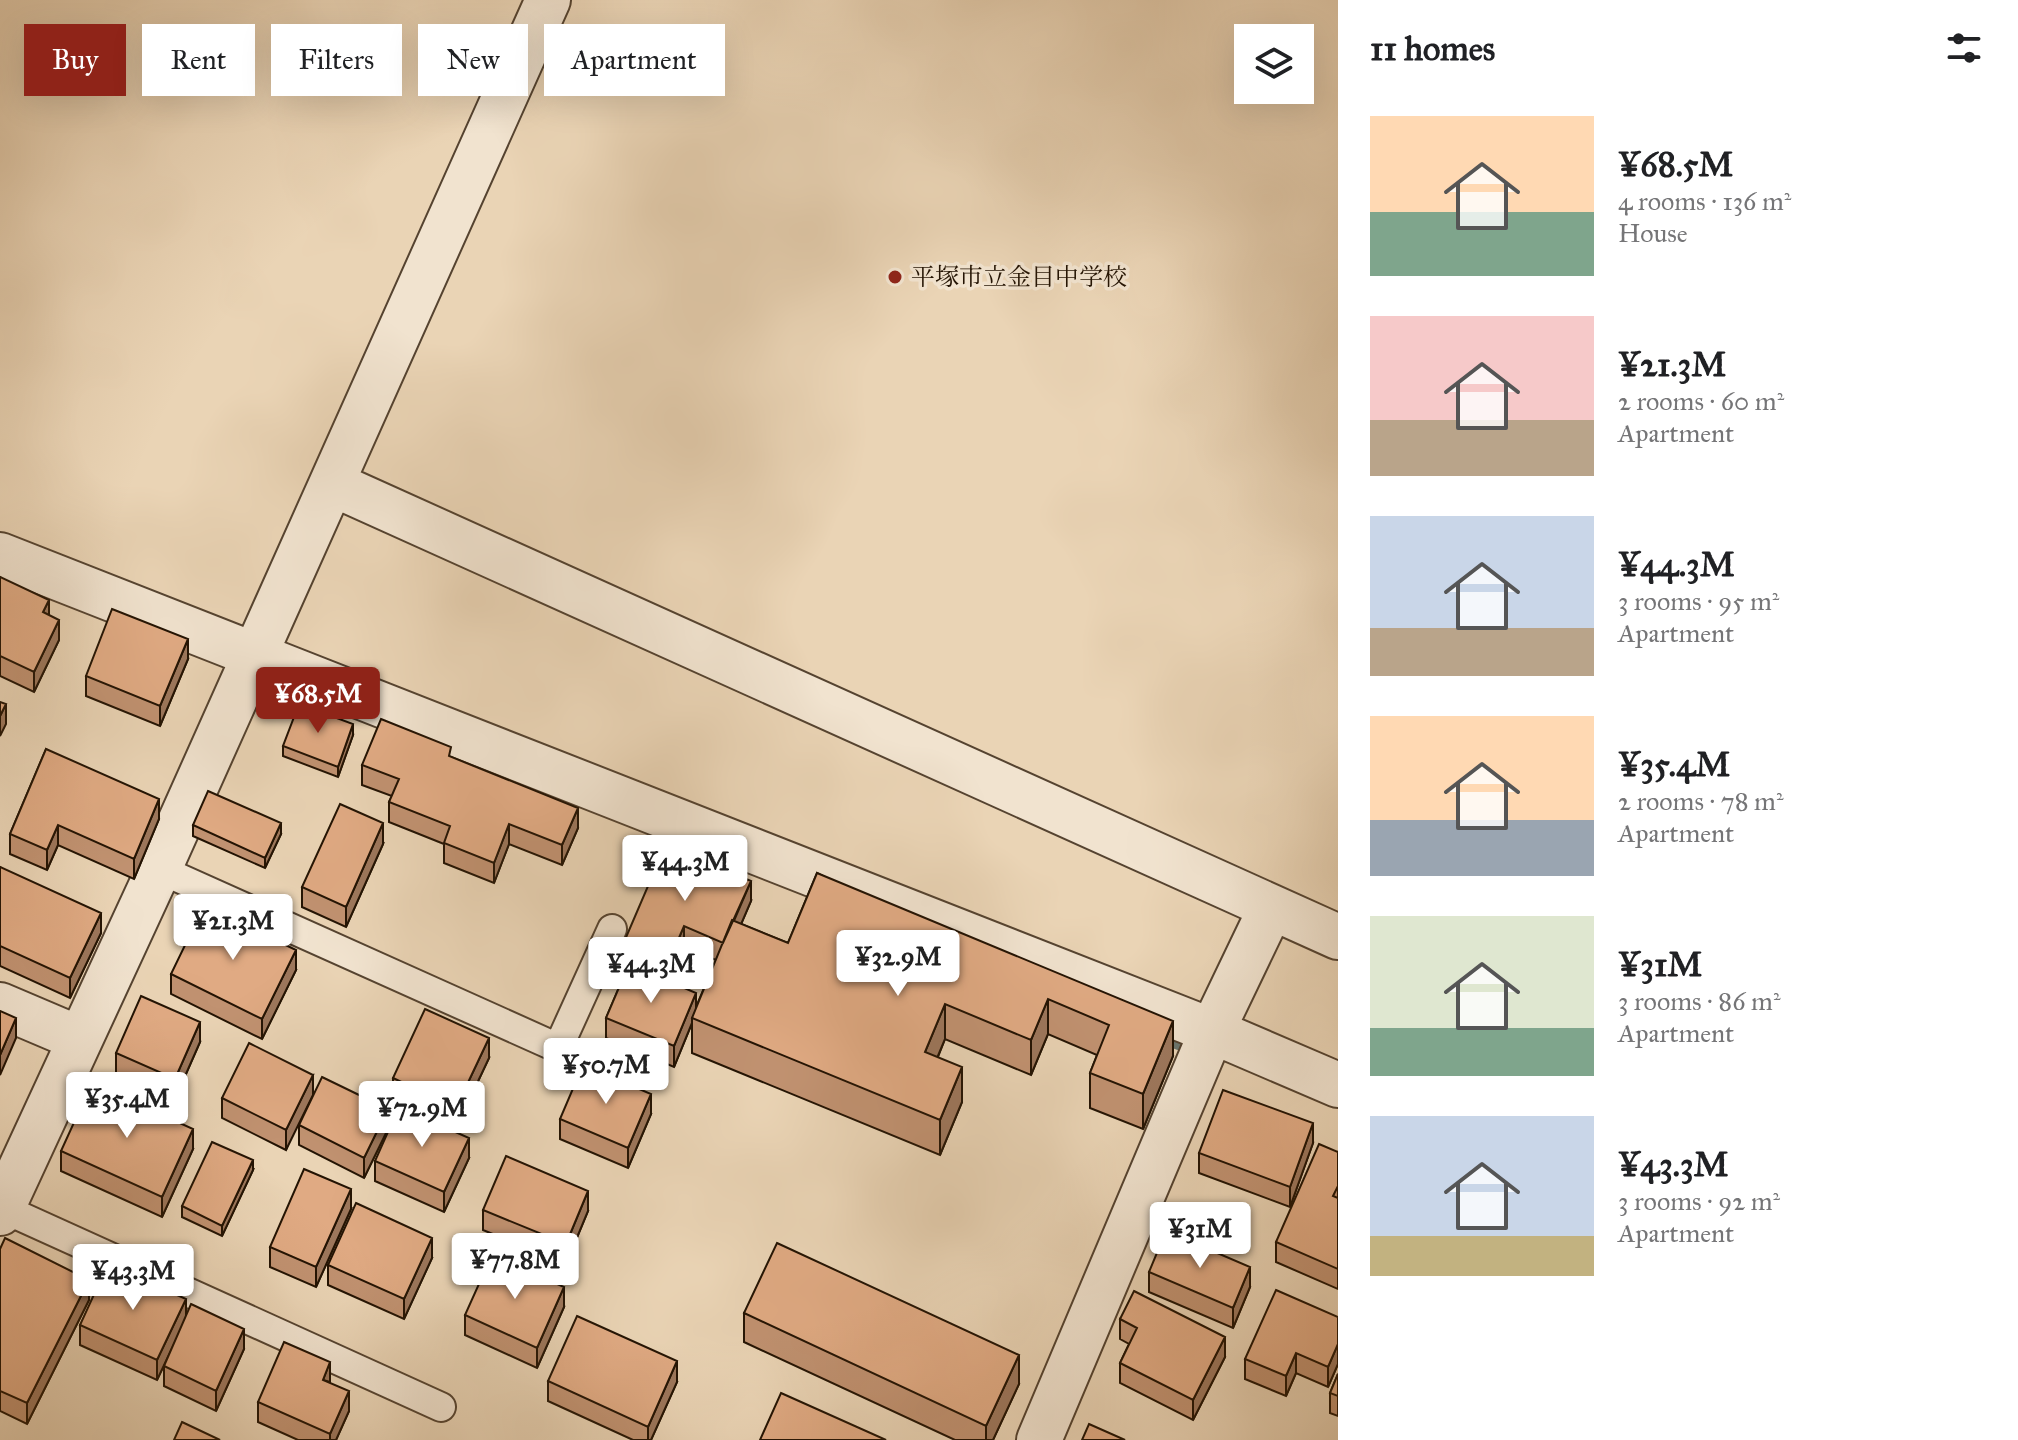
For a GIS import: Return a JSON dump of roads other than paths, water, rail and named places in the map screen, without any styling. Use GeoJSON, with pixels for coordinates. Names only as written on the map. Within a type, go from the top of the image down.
{"type":"FeatureCollection","features":[{"type":"Feature","properties":{"kind":"street"},"geometry":{"type":"LineString","coordinates":[[1,1211],[256,655],[548,0]]}},
{"type":"Feature","properties":{"kind":"street"},"geometry":{"type":"LineString","coordinates":[[333,484],[1338,937]]}},
{"type":"Feature","properties":{"kind":"street"},"geometry":{"type":"LineString","coordinates":[[0,555],[1212,1031],[1338,1085]]}},
{"type":"Feature","properties":{"kind":"street"},"geometry":{"type":"LineString","coordinates":[[1039,1440],[1212,1031],[1271,908]]}},
{"type":"Feature","properties":{"kind":"street"},"geometry":{"type":"LineString","coordinates":[[0,1005],[80,1039]]}},
{"type":"Feature","properties":{"kind":"lane"},"geometry":{"type":"LineString","coordinates":[[159,869],[558,1048],[612,929]]}},
{"type":"Feature","properties":{"kind":"lane"},"geometry":{"type":"LineString","coordinates":[[1,1211],[441,1407]]}},
{"type":"Feature","properties":{"kind":"waterway"},"geometry":{"type":"LineString","coordinates":[[1153,1032],[1179,1042]]}},
{"type":"Feature","properties":{"kind":"place","name":"平塚市立金目中学校"},"geometry":{"type":"Point","coordinates":[895,277]}}]}
